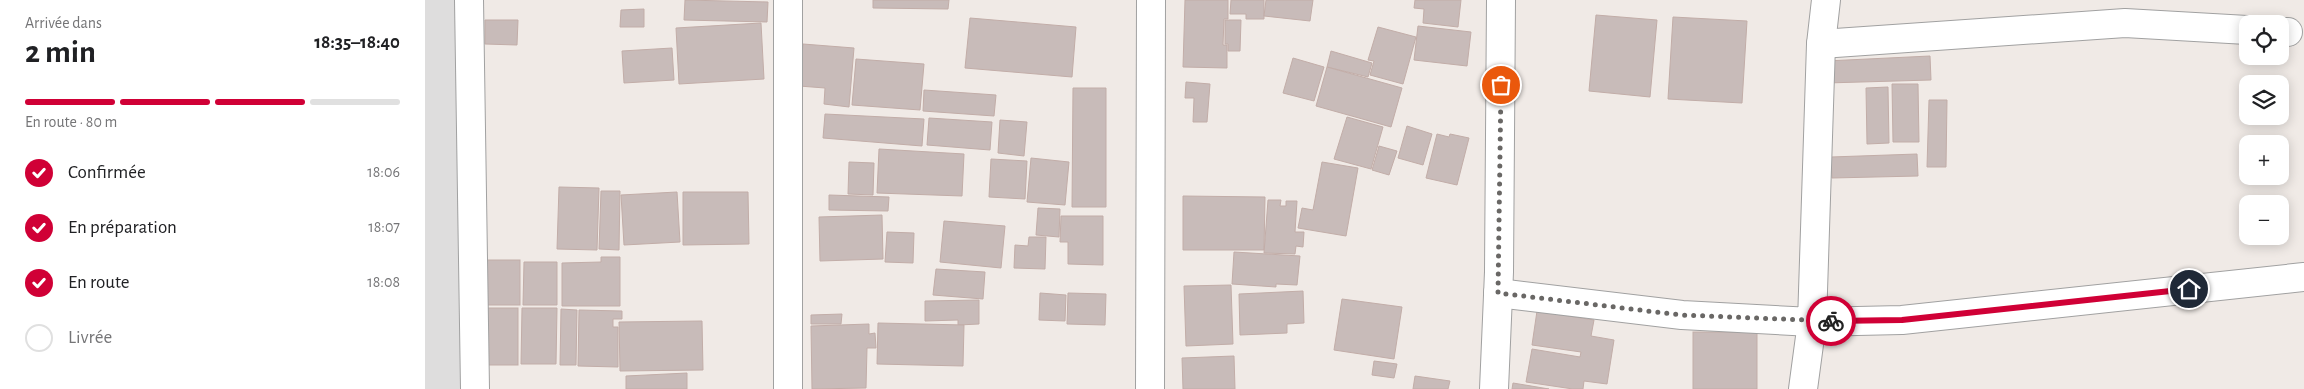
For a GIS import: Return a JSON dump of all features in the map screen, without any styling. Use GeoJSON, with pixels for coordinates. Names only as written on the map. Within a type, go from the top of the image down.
{"type":"FeatureCollection","features":[{"type":"Feature","properties":{"kind":"street"},"geometry":{"type":"LineString","coordinates":[[469,0],[475,389]]}},
{"type":"Feature","properties":{"kind":"street"},"geometry":{"type":"LineString","coordinates":[[788,0],[788,389]]}},
{"type":"Feature","properties":{"kind":"street"},"geometry":{"type":"LineString","coordinates":[[1150,389],[1151,0]]}},
{"type":"Feature","properties":{"kind":"street"},"geometry":{"type":"LineString","coordinates":[[1494,389],[1498,293],[1501,0]]}},
{"type":"Feature","properties":{"kind":"street"},"geometry":{"type":"LineString","coordinates":[[1803,389],[1812,322],[1821,44],[1826,0]]}},
{"type":"Feature","properties":{"kind":"street"},"geometry":{"type":"LineString","coordinates":[[1821,44],[2126,12],[2239,29]]}},
{"type":"Feature","properties":{"kind":"street"},"geometry":{"type":"LineString","coordinates":[[1498,293],[1681,315],[1812,322],[1902,320],[2304,277]]}},
{"type":"Feature","properties":{"kind":"shaded area"},"geometry":{"type":"Polygon","coordinates":[[[425,0],[476,0],[465,389],[425,389],[425,0]]]}},
{"type":"Feature","properties":{"kind":"building"},"geometry":{"type":"Polygon","coordinates":[[[685,0],[768,2],[767,22],[684,20],[685,0]]]}},
{"type":"Feature","properties":{"kind":"building"},"geometry":{"type":"Polygon","coordinates":[[[873,0],[949,0],[948,9],[873,8],[873,0]]]}},
{"type":"Feature","properties":{"kind":"building"},"geometry":{"type":"Polygon","coordinates":[[[1185,0],[1228,0],[1228,19],[1224,19],[1223,45],[1227,45],[1227,68],[1183,67],[1185,0]]]}},
{"type":"Feature","properties":{"kind":"building"},"geometry":{"type":"Polygon","coordinates":[[[1231,0],[1264,0],[1264,19],[1246,19],[1246,14],[1230,14],[1231,0]]]}},
{"type":"Feature","properties":{"kind":"building"},"geometry":{"type":"Polygon","coordinates":[[[1266,0],[1313,0],[1310,21],[1264,16],[1266,0]]]}},
{"type":"Feature","properties":{"kind":"building"},"geometry":{"type":"Polygon","coordinates":[[[1415,0],[1461,0],[1458,27],[1423,23],[1424,9],[1414,8],[1415,0]]]}},
{"type":"Feature","properties":{"kind":"building"},"geometry":{"type":"Polygon","coordinates":[[[644,9],[644,27],[620,27],[621,10],[644,9]]]}},
{"type":"Feature","properties":{"kind":"building"},"geometry":{"type":"Polygon","coordinates":[[[1596,15],[1657,20],[1650,97],[1589,91],[1596,15]]]}},
{"type":"Feature","properties":{"kind":"building"},"geometry":{"type":"Polygon","coordinates":[[[1673,17],[1747,21],[1742,103],[1668,99],[1673,17]]]}},
{"type":"Feature","properties":{"kind":"building"},"geometry":{"type":"Polygon","coordinates":[[[970,18],[1076,27],[1072,77],[965,68],[970,18]]]}},
{"type":"Feature","properties":{"kind":"building"},"geometry":{"type":"Polygon","coordinates":[[[485,20],[518,20],[517,45],[485,44],[485,20]]]}},
{"type":"Feature","properties":{"kind":"building"},"geometry":{"type":"Polygon","coordinates":[[[1225,20],[1241,20],[1240,51],[1228,51],[1228,44],[1225,44],[1225,20]]]}},
{"type":"Feature","properties":{"kind":"building"},"geometry":{"type":"Polygon","coordinates":[[[761,23],[764,79],[679,84],[676,28],[761,23]]]}},
{"type":"Feature","properties":{"kind":"building"},"geometry":{"type":"Polygon","coordinates":[[[1418,26],[1471,32],[1467,66],[1414,60],[1418,26]]]}},
{"type":"Feature","properties":{"kind":"building"},"geometry":{"type":"Polygon","coordinates":[[[1378,27],[1416,37],[1403,84],[1370,75],[1374,61],[1368,60],[1378,27]]]}},
{"type":"Feature","properties":{"kind":"building"},"geometry":{"type":"Polygon","coordinates":[[[803,44],[854,48],[849,107],[824,104],[825,88],[799,86],[803,44]]]}},
{"type":"Feature","properties":{"kind":"building"},"geometry":{"type":"Polygon","coordinates":[[[672,48],[674,80],[624,83],[622,51],[672,48]]]}},
{"type":"Feature","properties":{"kind":"building"},"geometry":{"type":"Polygon","coordinates":[[[1331,51],[1372,63],[1368,77],[1327,67],[1331,51]]]}},
{"type":"Feature","properties":{"kind":"building"},"geometry":{"type":"Polygon","coordinates":[[[1930,56],[1931,80],[1826,83],[1826,61],[1930,56]]]}},
{"type":"Feature","properties":{"kind":"building"},"geometry":{"type":"Polygon","coordinates":[[[1293,58],[1324,67],[1314,101],[1283,93],[1293,58]]]}},
{"type":"Feature","properties":{"kind":"building"},"geometry":{"type":"Polygon","coordinates":[[[856,59],[924,64],[920,110],[852,105],[856,59]]]}},
{"type":"Feature","properties":{"kind":"building"},"geometry":{"type":"Polygon","coordinates":[[[1327,67],[1402,88],[1391,127],[1316,106],[1327,67]]]}},
{"type":"Feature","properties":{"kind":"building"},"geometry":{"type":"Polygon","coordinates":[[[1186,82],[1210,84],[1207,122],[1193,122],[1194,98],[1185,98],[1186,82]]]}},
{"type":"Feature","properties":{"kind":"building"},"geometry":{"type":"Polygon","coordinates":[[[1892,84],[1918,84],[1919,142],[1893,142],[1892,84]]]}},
{"type":"Feature","properties":{"kind":"building"},"geometry":{"type":"Polygon","coordinates":[[[1888,87],[1889,143],[1867,144],[1866,88],[1888,87]]]}},
{"type":"Feature","properties":{"kind":"building"},"geometry":{"type":"Polygon","coordinates":[[[1073,88],[1106,88],[1106,207],[1072,207],[1073,88]]]}},
{"type":"Feature","properties":{"kind":"building"},"geometry":{"type":"Polygon","coordinates":[[[924,90],[996,95],[994,116],[923,111],[924,90]]]}},
{"type":"Feature","properties":{"kind":"building"},"geometry":{"type":"Polygon","coordinates":[[[1929,100],[1947,100],[1946,167],[1927,167],[1929,100]]]}},
{"type":"Feature","properties":{"kind":"building"},"geometry":{"type":"Polygon","coordinates":[[[825,114],[924,119],[922,146],[823,138],[825,114]]]}},
{"type":"Feature","properties":{"kind":"building"},"geometry":{"type":"Polygon","coordinates":[[[1347,117],[1383,127],[1371,169],[1334,159],[1347,117]]]}},
{"type":"Feature","properties":{"kind":"building"},"geometry":{"type":"Polygon","coordinates":[[[929,118],[992,122],[990,150],[927,145],[929,118]]]}},
{"type":"Feature","properties":{"kind":"building"},"geometry":{"type":"Polygon","coordinates":[[[1000,120],[1027,122],[1024,156],[998,153],[1000,120]]]}},
{"type":"Feature","properties":{"kind":"building"},"geometry":{"type":"Polygon","coordinates":[[[1407,126],[1432,134],[1423,165],[1398,158],[1407,126]]]}},
{"type":"Feature","properties":{"kind":"building"},"geometry":{"type":"Polygon","coordinates":[[[1437,134],[1449,137],[1450,134],[1469,138],[1457,185],[1426,178],[1437,134]]]}},
{"type":"Feature","properties":{"kind":"building"},"geometry":{"type":"Polygon","coordinates":[[[1379,146],[1397,151],[1389,175],[1372,170],[1379,146]]]}},
{"type":"Feature","properties":{"kind":"building"},"geometry":{"type":"Polygon","coordinates":[[[879,149],[964,154],[962,196],[877,193],[879,149]]]}},
{"type":"Feature","properties":{"kind":"building"},"geometry":{"type":"Polygon","coordinates":[[[1917,154],[1918,176],[1832,178],[1831,157],[1917,154]]]}},
{"type":"Feature","properties":{"kind":"building"},"geometry":{"type":"Polygon","coordinates":[[[1031,158],[1069,162],[1065,205],[1027,202],[1031,158]]]}},
{"type":"Feature","properties":{"kind":"building"},"geometry":{"type":"Polygon","coordinates":[[[991,159],[1027,161],[1025,199],[989,197],[991,159]]]}},
{"type":"Feature","properties":{"kind":"building"},"geometry":{"type":"Polygon","coordinates":[[[849,162],[874,163],[873,195],[848,194],[849,162]]]}},
{"type":"Feature","properties":{"kind":"building"},"geometry":{"type":"Polygon","coordinates":[[[1322,162],[1358,168],[1346,236],[1298,228],[1302,208],[1313,210],[1322,162]]]}},
{"type":"Feature","properties":{"kind":"building"},"geometry":{"type":"Polygon","coordinates":[[[559,187],[599,188],[597,250],[557,249],[559,187]]]}},
{"type":"Feature","properties":{"kind":"building"},"geometry":{"type":"Polygon","coordinates":[[[601,191],[620,191],[619,250],[599,249],[601,191]]]}},
{"type":"Feature","properties":{"kind":"building"},"geometry":{"type":"Polygon","coordinates":[[[677,192],[680,242],[624,245],[621,195],[677,192]]]}},
{"type":"Feature","properties":{"kind":"building"},"geometry":{"type":"Polygon","coordinates":[[[683,192],[748,192],[749,244],[683,245],[683,192]]]}},
{"type":"Feature","properties":{"kind":"building"},"geometry":{"type":"Polygon","coordinates":[[[829,195],[889,197],[888,211],[829,210],[829,195]]]}},
{"type":"Feature","properties":{"kind":"building"},"geometry":{"type":"Polygon","coordinates":[[[1183,196],[1265,197],[1264,250],[1183,250],[1183,196]]]}},
{"type":"Feature","properties":{"kind":"building"},"geometry":{"type":"Polygon","coordinates":[[[1268,200],[1281,200],[1280,206],[1286,206],[1286,201],[1297,201],[1295,232],[1304,232],[1303,247],[1296,246],[1295,254],[1264,253],[1268,200]]]}},
{"type":"Feature","properties":{"kind":"building"},"geometry":{"type":"Polygon","coordinates":[[[1038,208],[1060,209],[1059,237],[1036,235],[1038,208]]]}},
{"type":"Feature","properties":{"kind":"building"},"geometry":{"type":"Polygon","coordinates":[[[882,215],[883,259],[820,261],[819,217],[882,215]]]}},
{"type":"Feature","properties":{"kind":"building"},"geometry":{"type":"Polygon","coordinates":[[[1061,216],[1103,216],[1103,265],[1068,264],[1068,242],[1060,242],[1061,216]]]}},
{"type":"Feature","properties":{"kind":"building"},"geometry":{"type":"Polygon","coordinates":[[[944,221],[1005,226],[1001,268],[940,262],[944,221]]]}},
{"type":"Feature","properties":{"kind":"building"},"geometry":{"type":"Polygon","coordinates":[[[887,232],[914,233],[913,263],[885,262],[887,232]]]}},
{"type":"Feature","properties":{"kind":"building"},"geometry":{"type":"Polygon","coordinates":[[[1029,237],[1046,237],[1045,269],[1014,268],[1015,245],[1028,246],[1029,237]]]}},
{"type":"Feature","properties":{"kind":"building"},"geometry":{"type":"Polygon","coordinates":[[[1234,252],[1300,256],[1297,285],[1276,284],[1276,287],[1232,284],[1234,252]]]}},
{"type":"Feature","properties":{"kind":"building"},"geometry":{"type":"Polygon","coordinates":[[[601,257],[620,257],[620,306],[562,306],[562,263],[601,262],[601,257]]]}},
{"type":"Feature","properties":{"kind":"building"},"geometry":{"type":"Polygon","coordinates":[[[483,260],[520,260],[520,305],[483,305],[483,260]]]}},
{"type":"Feature","properties":{"kind":"building"},"geometry":{"type":"Polygon","coordinates":[[[524,262],[557,262],[557,305],[523,305],[524,262]]]}},
{"type":"Feature","properties":{"kind":"building"},"geometry":{"type":"Polygon","coordinates":[[[936,269],[985,272],[983,299],[933,295],[936,269]]]}},
{"type":"Feature","properties":{"kind":"building"},"geometry":{"type":"Polygon","coordinates":[[[1231,285],[1233,344],[1186,346],[1184,286],[1231,285]]]}},
{"type":"Feature","properties":{"kind":"building"},"geometry":{"type":"Polygon","coordinates":[[[1303,291],[1304,323],[1287,324],[1287,333],[1240,335],[1239,294],[1303,291]]]}},
{"type":"Feature","properties":{"kind":"building"},"geometry":{"type":"Polygon","coordinates":[[[1040,293],[1066,295],[1065,321],[1039,320],[1040,293]]]}},
{"type":"Feature","properties":{"kind":"building"},"geometry":{"type":"Polygon","coordinates":[[[1068,293],[1106,294],[1105,325],[1067,324],[1068,293]]]}},
{"type":"Feature","properties":{"kind":"building"},"geometry":{"type":"Polygon","coordinates":[[[1342,299],[1402,307],[1394,359],[1334,350],[1342,299]]]}},
{"type":"Feature","properties":{"kind":"building"},"geometry":{"type":"Polygon","coordinates":[[[979,300],[979,324],[958,325],[958,320],[925,321],[925,301],[979,300]]]}},
{"type":"Feature","properties":{"kind":"building"},"geometry":{"type":"Polygon","coordinates":[[[480,308],[518,308],[518,365],[480,365],[480,308]]]}},
{"type":"Feature","properties":{"kind":"building"},"geometry":{"type":"Polygon","coordinates":[[[522,308],[557,308],[556,364],[521,364],[522,308]]]}},
{"type":"Feature","properties":{"kind":"building"},"geometry":{"type":"Polygon","coordinates":[[[561,309],[577,310],[576,365],[560,365],[561,309]]]}},
{"type":"Feature","properties":{"kind":"building"},"geometry":{"type":"Polygon","coordinates":[[[579,310],[622,311],[622,319],[613,319],[613,327],[618,327],[618,367],[578,366],[579,310]]]}},
{"type":"Feature","properties":{"kind":"building"},"geometry":{"type":"Polygon","coordinates":[[[1537,311],[1594,320],[1591,336],[1614,340],[1607,384],[1584,381],[1583,389],[1573,389],[1526,382],[1532,349],[1580,357],[1581,352],[1532,345],[1537,311]]]}},
{"type":"Feature","properties":{"kind":"building"},"geometry":{"type":"Polygon","coordinates":[[[842,314],[841,324],[811,324],[811,315],[842,314]]]}},
{"type":"Feature","properties":{"kind":"building"},"geometry":{"type":"Polygon","coordinates":[[[702,321],[703,370],[620,371],[619,322],[702,321]]]}},
{"type":"Feature","properties":{"kind":"building"},"geometry":{"type":"Polygon","coordinates":[[[878,323],[964,325],[963,366],[877,364],[878,323]]]}},
{"type":"Feature","properties":{"kind":"building"},"geometry":{"type":"Polygon","coordinates":[[[869,324],[869,334],[875,333],[876,348],[867,348],[866,388],[812,389],[811,326],[869,324]]]}},
{"type":"Feature","properties":{"kind":"building"},"geometry":{"type":"Polygon","coordinates":[[[1693,332],[1757,332],[1757,389],[1693,389],[1693,332]]]}},
{"type":"Feature","properties":{"kind":"building"},"geometry":{"type":"Polygon","coordinates":[[[1234,356],[1235,389],[1183,389],[1182,358],[1234,356]]]}},
{"type":"Feature","properties":{"kind":"building"},"geometry":{"type":"Polygon","coordinates":[[[1374,361],[1397,364],[1394,378],[1372,375],[1374,361]]]}},
{"type":"Feature","properties":{"kind":"building"},"geometry":{"type":"Polygon","coordinates":[[[687,373],[687,389],[626,389],[626,376],[687,373]]]}},
{"type":"Feature","properties":{"kind":"building"},"geometry":{"type":"Polygon","coordinates":[[[1415,376],[1450,381],[1448,389],[1413,389],[1415,376]]]}},
{"type":"Feature","properties":{"kind":"building"},"geometry":{"type":"Polygon","coordinates":[[[1513,383],[1549,389],[1512,389],[1513,383]]]}},
{"type":"Feature","properties":{"kind":"way so far"},"geometry":{"type":"LineString","coordinates":[[1501,85],[1498,293],[1681,315],[1812,322],[1831,321]]}},
{"type":"Feature","properties":{"kind":"route"},"geometry":{"type":"LineString","coordinates":[[1831,321],[1902,320],[2189,289]]}}]}
